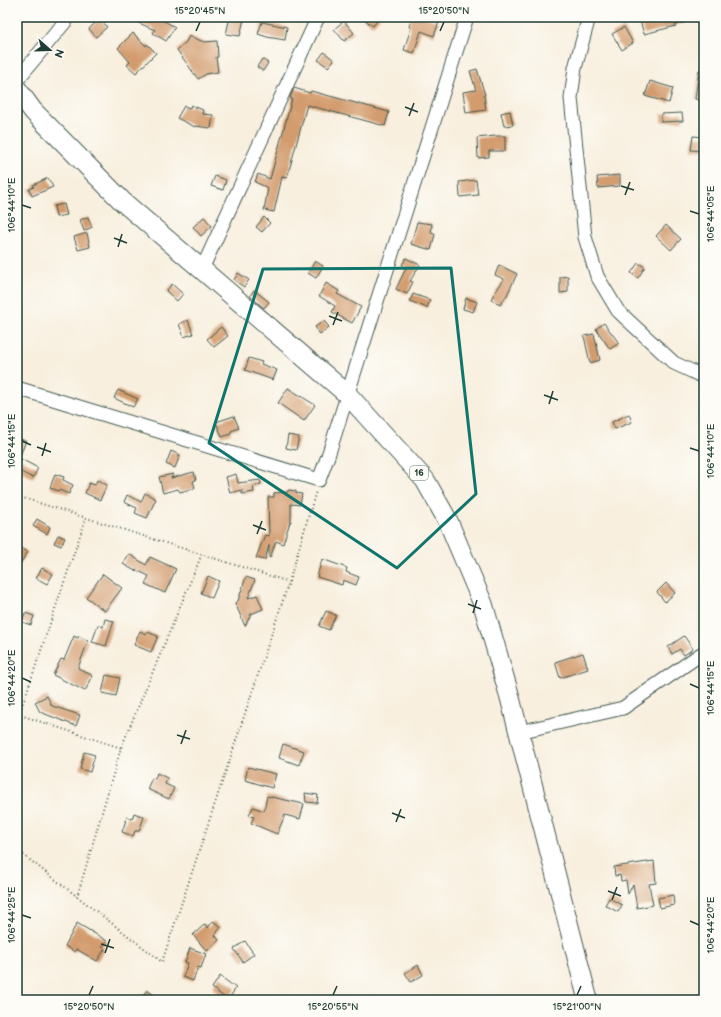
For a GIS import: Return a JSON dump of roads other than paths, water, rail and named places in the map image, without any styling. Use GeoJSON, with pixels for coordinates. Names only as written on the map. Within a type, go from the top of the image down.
{"type":"FeatureCollection","features":[{"type":"Feature","properties":{"kind":"highway","name":"16"},"geometry":{"type":"LineString","coordinates":[[17,90],[33,111],[122,202],[347,394],[425,480],[448,521],[483,604],[519,732],[588,1000]]}},
{"type":"Feature","properties":{"kind":"street"},"geometry":{"type":"LineString","coordinates":[[17,80],[70,17]]}},
{"type":"Feature","properties":{"kind":"street"},"geometry":{"type":"LineString","coordinates":[[202,269],[318,17]]}},
{"type":"Feature","properties":{"kind":"street"},"geometry":{"type":"LineString","coordinates":[[17,388],[319,480],[467,17]]}},
{"type":"Feature","properties":{"kind":"street"},"geometry":{"type":"LineString","coordinates":[[589,17],[575,68],[571,98],[585,237],[597,276],[618,311],[674,363],[704,377]]}},
{"type":"Feature","properties":{"kind":"street"},"geometry":{"type":"LineString","coordinates":[[519,732],[623,708],[704,652]]}}]}
